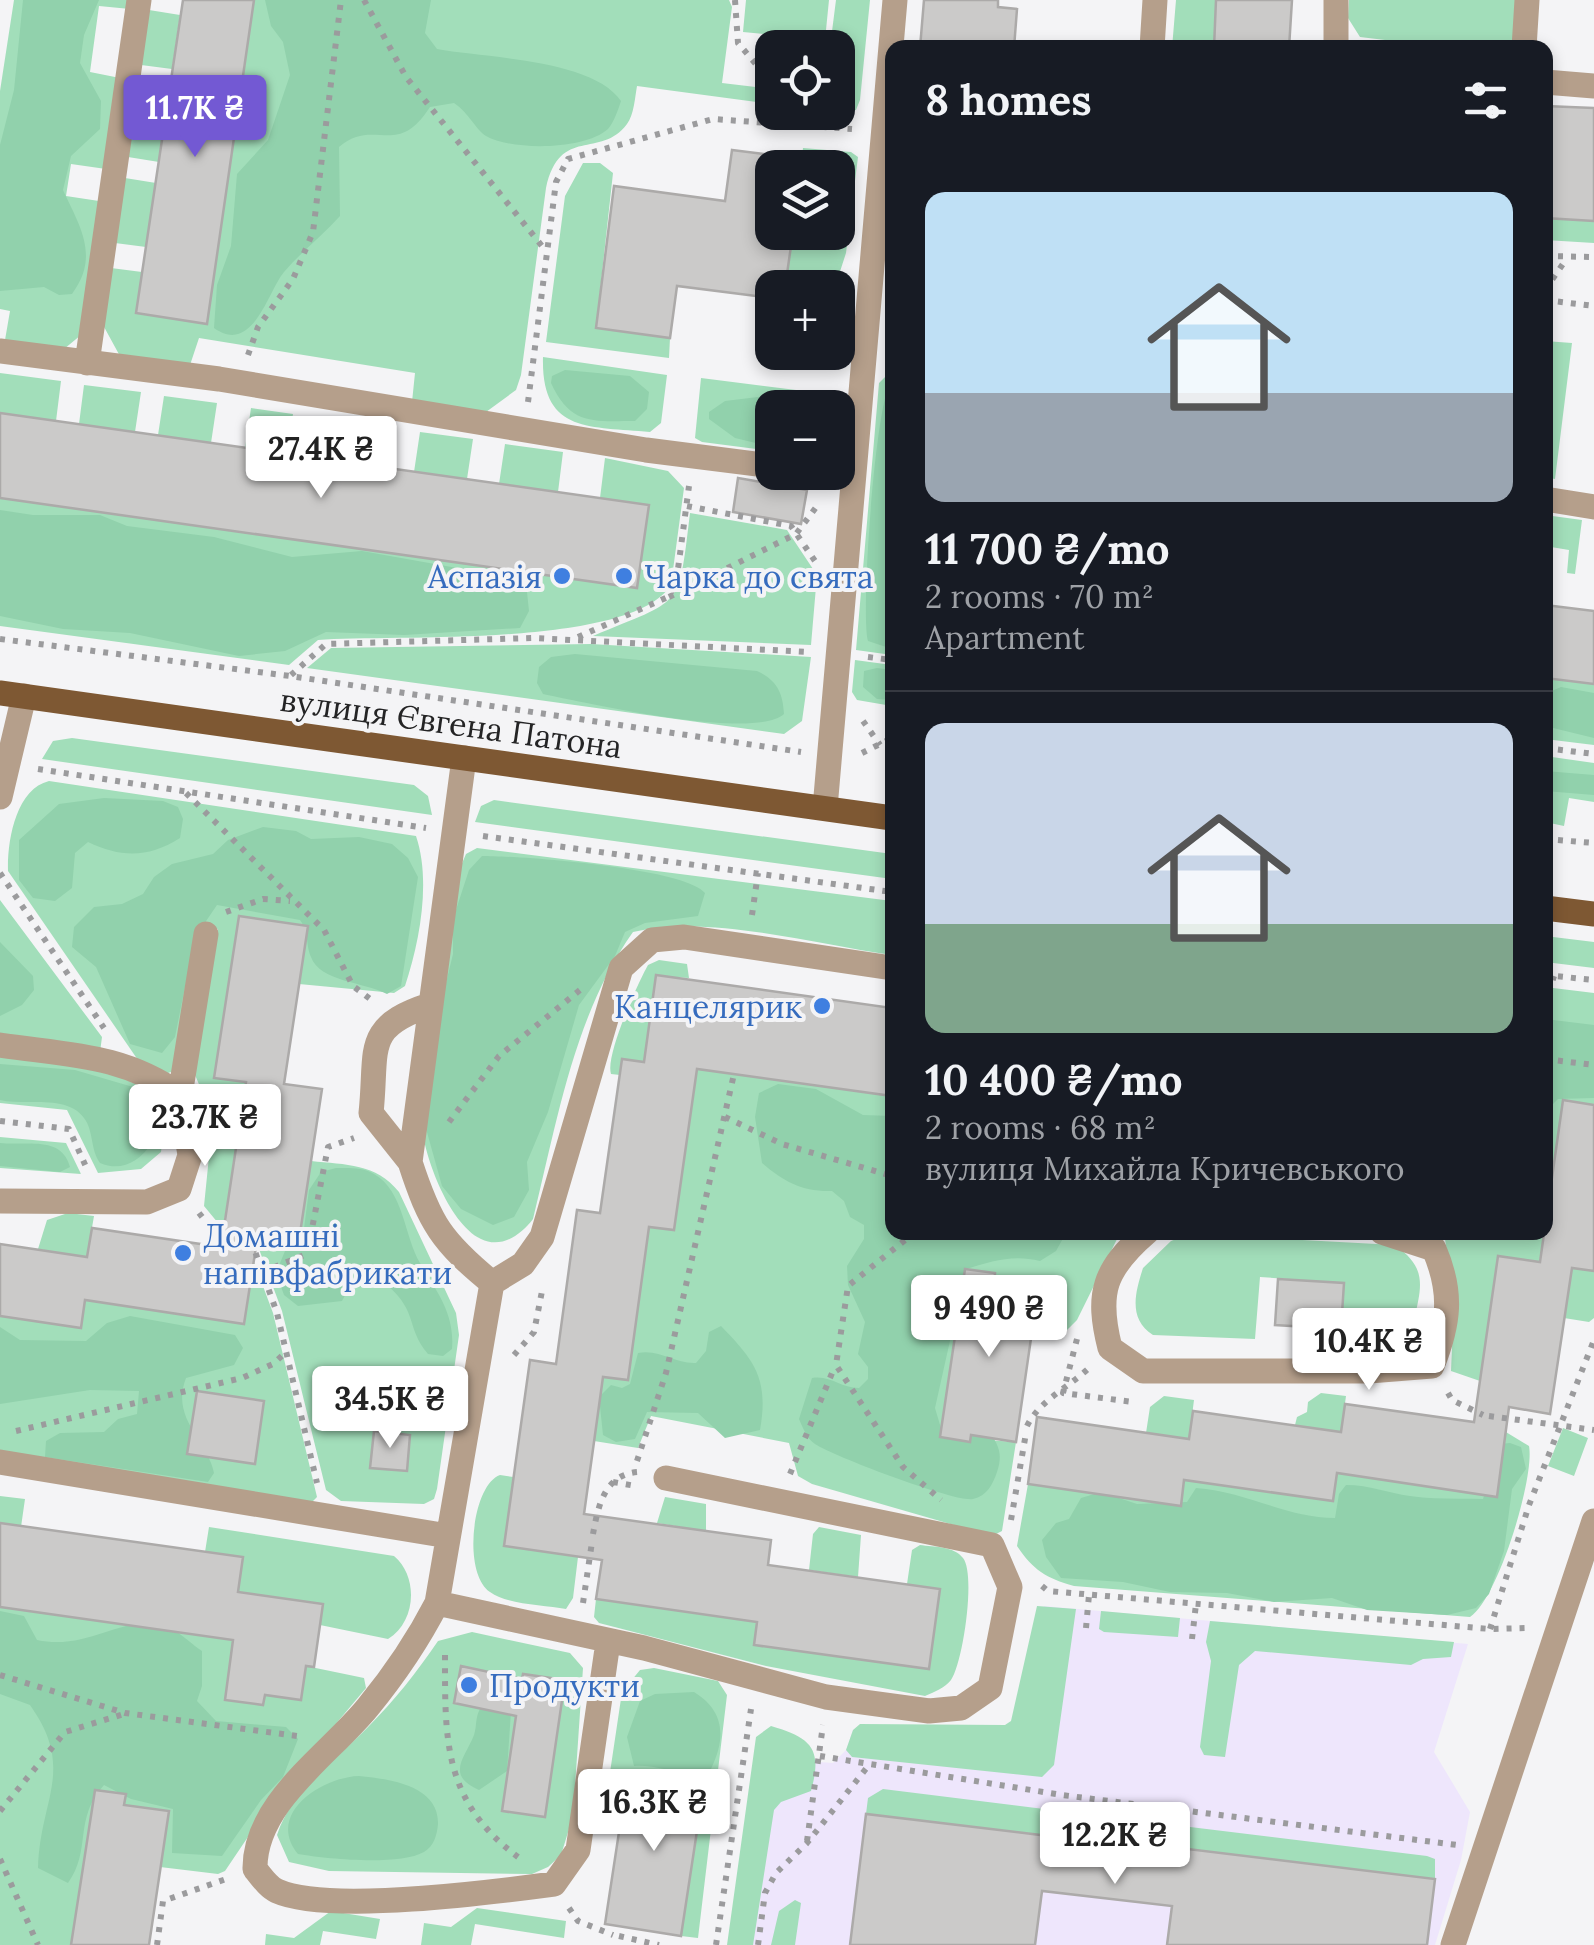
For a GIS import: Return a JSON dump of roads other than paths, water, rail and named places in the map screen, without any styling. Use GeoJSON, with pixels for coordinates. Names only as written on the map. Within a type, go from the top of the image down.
{"type":"FeatureCollection","features":[{"type":"Feature","properties":{"kind":"main road","name":"вулиця Євгена Патона"},"geometry":{"type":"LineString","coordinates":[[12,695],[885,817]]}},
{"type":"Feature","properties":{"kind":"main road"},"geometry":{"type":"LineString","coordinates":[[1553,909],[1594,914]]}},
{"type":"Feature","properties":{"kind":"street"},"geometry":{"type":"LineString","coordinates":[[86,363],[139,0]]}},
{"type":"Feature","properties":{"kind":"street"},"geometry":{"type":"LineString","coordinates":[[893,40],[895,0]]}},
{"type":"Feature","properties":{"kind":"street"},"geometry":{"type":"LineString","coordinates":[[1152,40],[1155,0]]}},
{"type":"Feature","properties":{"kind":"street"},"geometry":{"type":"LineString","coordinates":[[1336,0],[1336,40]]}},
{"type":"Feature","properties":{"kind":"street"},"geometry":{"type":"LineString","coordinates":[[1524,40],[1527,0]]}},
{"type":"Feature","properties":{"kind":"street"},"geometry":{"type":"LineString","coordinates":[[1553,83],[1594,86]]}},
{"type":"Feature","properties":{"kind":"street"},"geometry":{"type":"LineString","coordinates":[[855,424],[882,275],[885,212]]}},
{"type":"Feature","properties":{"kind":"street"},"geometry":{"type":"LineString","coordinates":[[0,351],[238,382],[755,464]]}},
{"type":"Feature","properties":{"kind":"street"},"geometry":{"type":"LineString","coordinates":[[826,808],[845,608],[846,490]]}},
{"type":"Feature","properties":{"kind":"street"},"geometry":{"type":"LineString","coordinates":[[1553,500],[1594,507]]}},
{"type":"Feature","properties":{"kind":"street"},"geometry":{"type":"LineString","coordinates":[[0,797],[12,695]]}},
{"type":"Feature","properties":{"kind":"street"},"geometry":{"type":"LineString","coordinates":[[410,1162],[464,758]]}},
{"type":"Feature","properties":{"kind":"street"},"geometry":{"type":"LineString","coordinates":[[0,1201],[147,1202],[179,1188],[190,1155],[180,1095],[206,934]]}},
{"type":"Feature","properties":{"kind":"street"},"geometry":{"type":"LineString","coordinates":[[608,1642],[578,1850],[554,1884],[395,1899],[326,1898],[277,1891],[256,1868],[259,1835],[335,1741],[366,1710],[412,1649],[437,1603],[492,1283],[523,1264],[542,1237],[622,968],[652,940],[684,937],[885,967]]}},
{"type":"Feature","properties":{"kind":"street"},"geometry":{"type":"LineString","coordinates":[[430,1004],[394,1016],[381,1029],[371,1113],[410,1162],[423,1203],[446,1246],[492,1283]]}},
{"type":"Feature","properties":{"kind":"street"},"geometry":{"type":"LineString","coordinates":[[0,1045],[131,1065],[180,1095]]}},
{"type":"Feature","properties":{"kind":"street"},"geometry":{"type":"LineString","coordinates":[[1138,1240],[1112,1263],[1101,1312],[1110,1348],[1142,1371],[1369,1371],[1432,1366],[1449,1324],[1444,1274],[1434,1249],[1406,1240]]}},
{"type":"Feature","properties":{"kind":"street"},"geometry":{"type":"LineString","coordinates":[[0,1462],[448,1536]]}},
{"type":"Feature","properties":{"kind":"street"},"geometry":{"type":"LineString","coordinates":[[437,1603],[826,1697],[929,1711],[962,1708],[990,1688],[1010,1587],[992,1545],[666,1478]]}},
{"type":"Feature","properties":{"kind":"street"},"geometry":{"type":"LineString","coordinates":[[1453,1945],[1594,1520]]}},
{"type":"Feature","properties":{"kind":"place","name":"Аспазія"},"geometry":{"type":"Point","coordinates":[562,576]}},
{"type":"Feature","properties":{"kind":"place","name":"Чарка до свята"},"geometry":{"type":"Point","coordinates":[624,576]}},
{"type":"Feature","properties":{"kind":"place","name":"Канцелярик"},"geometry":{"type":"Point","coordinates":[822,1006]}},
{"type":"Feature","properties":{"kind":"place","name":"Домашні напівфабрикати"},"geometry":{"type":"Point","coordinates":[183,1253]}},
{"type":"Feature","properties":{"kind":"place","name":"Продукти"},"geometry":{"type":"Point","coordinates":[469,1685]}}]}
